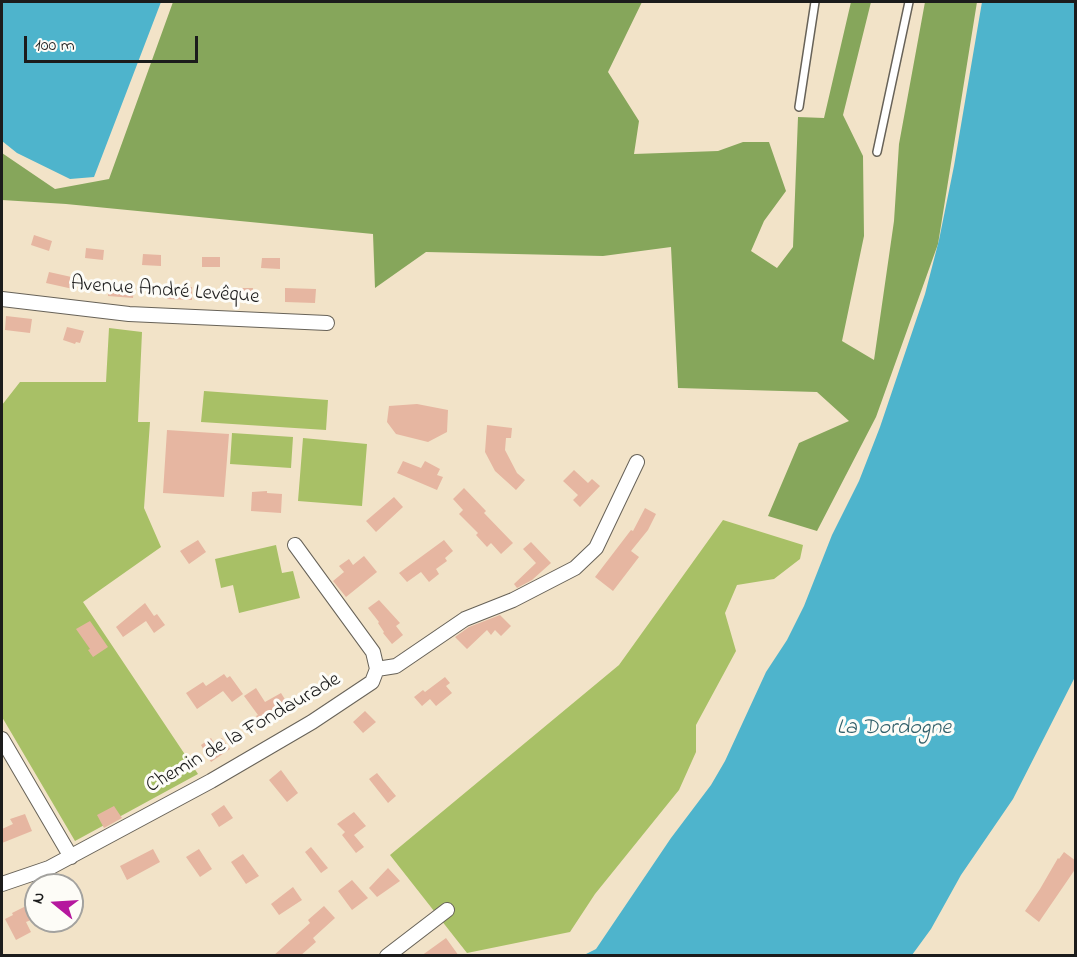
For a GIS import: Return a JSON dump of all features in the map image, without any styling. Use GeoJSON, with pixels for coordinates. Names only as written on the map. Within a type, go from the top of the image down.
{"type":"FeatureCollection","features":[{"type":"Feature","properties":{"kind":"street","name":"Avenue André Levêque"},"geometry":{"type":"LineString","coordinates":[[2,299],[129,314],[327,323]]}},
{"type":"Feature","properties":{"kind":"street"},"geometry":{"type":"LineString","coordinates":[[295,545],[373,652],[376,669],[396,666],[465,619],[513,600],[575,568],[596,548],[637,462]]}},
{"type":"Feature","properties":{"kind":"street","name":"Chemin de la Fondaurade"},"geometry":{"type":"LineString","coordinates":[[2,884],[49,868],[211,781],[312,722],[372,682],[376,669]]}},
{"type":"Feature","properties":{"kind":"street"},"geometry":{"type":"LineString","coordinates":[[2,739],[71,857]]}},
{"type":"Feature","properties":{"kind":"street"},"geometry":{"type":"LineString","coordinates":[[387,956],[447,910]]}},
{"type":"Feature","properties":{"kind":"lane"},"geometry":{"type":"LineString","coordinates":[[799,107],[815,2]]}},
{"type":"Feature","properties":{"kind":"lane"},"geometry":{"type":"LineString","coordinates":[[877,152],[909,2]]}},
{"type":"Feature","properties":{"kind":"green space"},"geometry":{"type":"Polygon","coordinates":[[[173,2],[642,2],[608,72],[639,121],[634,154],[718,151],[743,142],[769,142],[786,191],[764,221],[751,251],[777,268],[793,247],[798,117],[824,118],[851,2],[871,2],[843,115],[863,156],[864,236],[842,341],[874,360],[894,221],[899,144],[925,2],[977,2],[938,244],[876,417],[817,531],[768,516],[799,443],[849,421],[817,392],[678,388],[671,247],[603,256],[426,252],[375,288],[373,234],[66,204],[2,200],[2,153],[55,189],[109,179],[173,2]]]}},
{"type":"Feature","properties":{"kind":"green space"},"geometry":{"type":"Polygon","coordinates":[[[109,328],[142,332],[138,422],[150,422],[144,508],[161,547],[83,602],[198,774],[75,841],[2,717],[2,405],[20,382],[106,382],[109,328]]]}},
{"type":"Feature","properties":{"kind":"green space"},"geometry":{"type":"Polygon","coordinates":[[[204,391],[328,400],[326,430],[201,422],[204,391]]]}},
{"type":"Feature","properties":{"kind":"green space"},"geometry":{"type":"Polygon","coordinates":[[[232,433],[293,437],[291,468],[230,464],[232,433]]]}},
{"type":"Feature","properties":{"kind":"green space"},"geometry":{"type":"Polygon","coordinates":[[[303,438],[367,444],[362,506],[298,501],[303,438]]]}},
{"type":"Feature","properties":{"kind":"green space"},"geometry":{"type":"Polygon","coordinates":[[[723,520],[803,545],[800,559],[774,579],[737,585],[725,613],[736,651],[696,725],[696,752],[679,790],[595,894],[570,932],[467,953],[390,855],[619,665],[723,520]]]}},
{"type":"Feature","properties":{"kind":"green space"},"geometry":{"type":"Polygon","coordinates":[[[276,545],[282,573],[293,571],[300,598],[239,613],[233,585],[221,588],[215,559],[276,545]]]}},
{"type":"Feature","properties":{"kind":"water"},"geometry":{"type":"Polygon","coordinates":[[[2,2],[161,2],[94,177],[70,179],[17,153],[2,141],[2,2]]]}},
{"type":"Feature","properties":{"kind":"water","name":"La Dordogne"},"geometry":{"type":"Polygon","coordinates":[[[982,2],[1075,2],[1075,677],[1013,799],[961,875],[931,929],[912,955],[584,955],[596,949],[671,838],[711,785],[725,761],[766,672],[787,640],[804,606],[832,535],[859,481],[880,427],[925,294],[939,240],[982,2]]]}},
{"type":"Feature","properties":{"kind":"building"},"geometry":{"type":"Polygon","coordinates":[[[34,235],[52,241],[49,251],[31,245],[34,235]]]}},
{"type":"Feature","properties":{"kind":"building"},"geometry":{"type":"Polygon","coordinates":[[[86,248],[104,250],[103,260],[85,258],[86,248]]]}},
{"type":"Feature","properties":{"kind":"building"},"geometry":{"type":"Polygon","coordinates":[[[143,254],[161,255],[161,266],[142,265],[143,254]]]}},
{"type":"Feature","properties":{"kind":"building"},"geometry":{"type":"Polygon","coordinates":[[[202,257],[220,257],[220,267],[202,267],[202,257]]]}},
{"type":"Feature","properties":{"kind":"building"},"geometry":{"type":"Polygon","coordinates":[[[262,258],[280,258],[280,269],[261,268],[262,258]]]}},
{"type":"Feature","properties":{"kind":"building"},"geometry":{"type":"Polygon","coordinates":[[[49,272],[76,278],[73,289],[46,283],[49,272]]]}},
{"type":"Feature","properties":{"kind":"building"},"geometry":{"type":"Polygon","coordinates":[[[109,283],[134,285],[133,298],[108,296],[109,283]]]}},
{"type":"Feature","properties":{"kind":"building"},"geometry":{"type":"Polygon","coordinates":[[[167,286],[192,287],[192,300],[167,299],[167,286]]]}},
{"type":"Feature","properties":{"kind":"building"},"geometry":{"type":"Polygon","coordinates":[[[227,288],[253,288],[252,301],[227,301],[227,288]]]}},
{"type":"Feature","properties":{"kind":"building"},"geometry":{"type":"Polygon","coordinates":[[[285,288],[316,289],[315,303],[285,302],[285,288]]]}},
{"type":"Feature","properties":{"kind":"building"},"geometry":{"type":"Polygon","coordinates":[[[6,316],[32,319],[30,333],[5,330],[6,316]]]}},
{"type":"Feature","properties":{"kind":"building"},"geometry":{"type":"Polygon","coordinates":[[[67,327],[84,331],[80,343],[75,344],[63,340],[67,327]]]}},
{"type":"Feature","properties":{"kind":"building"},"geometry":{"type":"Polygon","coordinates":[[[417,404],[448,410],[447,432],[428,442],[396,434],[387,422],[389,406],[417,404]]]}},
{"type":"Feature","properties":{"kind":"building"},"geometry":{"type":"Polygon","coordinates":[[[487,425],[512,428],[511,438],[506,438],[505,450],[517,473],[525,480],[516,490],[495,471],[485,452],[487,425]]]}},
{"type":"Feature","properties":{"kind":"building"},"geometry":{"type":"Polygon","coordinates":[[[167,430],[229,434],[224,497],[163,493],[167,430]]]}},
{"type":"Feature","properties":{"kind":"building"},"geometry":{"type":"Polygon","coordinates":[[[403,461],[421,468],[425,461],[440,469],[437,475],[443,477],[437,490],[397,473],[403,461]]]}},
{"type":"Feature","properties":{"kind":"building"},"geometry":{"type":"Polygon","coordinates":[[[574,470],[588,483],[592,479],[600,486],[580,507],[573,500],[578,495],[563,481],[574,470]]]}},
{"type":"Feature","properties":{"kind":"building"},"geometry":{"type":"Polygon","coordinates":[[[464,488],[513,543],[501,554],[491,543],[487,547],[476,535],[478,533],[459,514],[463,510],[453,499],[464,488]]]}},
{"type":"Feature","properties":{"kind":"building"},"geometry":{"type":"Polygon","coordinates":[[[267,491],[267,493],[282,494],[281,513],[251,511],[252,492],[267,491]]]}},
{"type":"Feature","properties":{"kind":"building"},"geometry":{"type":"Polygon","coordinates":[[[394,497],[403,507],[376,532],[366,521],[394,497]]]}},
{"type":"Feature","properties":{"kind":"building"},"geometry":{"type":"Polygon","coordinates":[[[645,508],[656,514],[648,530],[631,551],[639,557],[613,591],[595,577],[631,530],[633,531],[645,508]]]}},
{"type":"Feature","properties":{"kind":"building"},"geometry":{"type":"Polygon","coordinates":[[[198,540],[206,552],[189,564],[180,551],[198,540]]]}},
{"type":"Feature","properties":{"kind":"building"},"geometry":{"type":"Polygon","coordinates":[[[444,540],[453,551],[445,558],[447,561],[436,569],[439,574],[429,582],[421,572],[407,582],[399,573],[444,540]]]}},
{"type":"Feature","properties":{"kind":"building"},"geometry":{"type":"Polygon","coordinates":[[[531,542],[551,563],[532,580],[517,588],[514,584],[536,563],[523,549],[531,542]]]}},
{"type":"Feature","properties":{"kind":"building"},"geometry":{"type":"Polygon","coordinates":[[[364,556],[377,572],[346,597],[333,581],[344,572],[339,566],[349,559],[353,565],[364,556]]]}},
{"type":"Feature","properties":{"kind":"building"},"geometry":{"type":"Polygon","coordinates":[[[379,600],[400,623],[396,626],[403,635],[392,644],[368,608],[379,600]]]}},
{"type":"Feature","properties":{"kind":"building"},"geometry":{"type":"Polygon","coordinates":[[[145,603],[154,616],[157,614],[165,625],[154,633],[146,621],[123,637],[116,627],[145,603]]]}},
{"type":"Feature","properties":{"kind":"building"},"geometry":{"type":"Polygon","coordinates":[[[500,615],[511,626],[501,636],[495,630],[491,635],[487,630],[467,649],[455,637],[469,627],[500,615]]]}},
{"type":"Feature","properties":{"kind":"building"},"geometry":{"type":"Polygon","coordinates":[[[90,621],[108,647],[93,657],[76,629],[90,621]]]}},
{"type":"Feature","properties":{"kind":"building"},"geometry":{"type":"Polygon","coordinates":[[[224,674],[227,678],[230,676],[243,694],[232,702],[223,691],[197,709],[186,693],[203,682],[206,686],[224,674]]]}},
{"type":"Feature","properties":{"kind":"building"},"geometry":{"type":"Polygon","coordinates":[[[445,677],[450,683],[446,686],[452,693],[436,706],[430,699],[422,706],[414,697],[445,677]]]}},
{"type":"Feature","properties":{"kind":"building"},"geometry":{"type":"Polygon","coordinates":[[[256,688],[265,702],[281,693],[291,709],[263,727],[256,716],[258,715],[244,696],[256,688]]]}},
{"type":"Feature","properties":{"kind":"building"},"geometry":{"type":"Polygon","coordinates":[[[365,711],[376,722],[363,733],[353,722],[365,711]]]}},
{"type":"Feature","properties":{"kind":"building"},"geometry":{"type":"Polygon","coordinates":[[[211,738],[214,743],[222,738],[230,749],[211,762],[201,745],[211,738]]]}},
{"type":"Feature","properties":{"kind":"building"},"geometry":{"type":"Polygon","coordinates":[[[281,770],[298,793],[287,802],[269,780],[281,770]]]}},
{"type":"Feature","properties":{"kind":"building"},"geometry":{"type":"Polygon","coordinates":[[[377,773],[396,796],[388,803],[369,779],[377,773]]]}},
{"type":"Feature","properties":{"kind":"building"},"geometry":{"type":"Polygon","coordinates":[[[224,805],[233,818],[219,827],[211,814],[224,805]]]}},
{"type":"Feature","properties":{"kind":"building"},"geometry":{"type":"Polygon","coordinates":[[[114,806],[122,818],[104,828],[97,815],[114,806]]]}},
{"type":"Feature","properties":{"kind":"building"},"geometry":{"type":"Polygon","coordinates":[[[354,812],[366,826],[354,835],[364,847],[356,853],[342,835],[345,832],[337,824],[354,812]]]}},
{"type":"Feature","properties":{"kind":"building"},"geometry":{"type":"Polygon","coordinates":[[[25,814],[32,831],[2,843],[2,829],[13,824],[10,819],[25,814]]]}},
{"type":"Feature","properties":{"kind":"building"},"geometry":{"type":"Polygon","coordinates":[[[311,847],[328,868],[321,873],[305,852],[311,847]]]}},
{"type":"Feature","properties":{"kind":"building"},"geometry":{"type":"Polygon","coordinates":[[[153,849],[160,862],[127,880],[120,866],[153,849]]]}},
{"type":"Feature","properties":{"kind":"building"},"geometry":{"type":"Polygon","coordinates":[[[199,849],[212,869],[200,877],[186,857],[199,849]]]}},
{"type":"Feature","properties":{"kind":"building"},"geometry":{"type":"Polygon","coordinates":[[[1064,852],[1076,861],[1076,868],[1039,922],[1025,911],[1064,852]]]}},
{"type":"Feature","properties":{"kind":"building"},"geometry":{"type":"Polygon","coordinates":[[[243,854],[259,876],[246,884],[231,862],[243,854]]]}},
{"type":"Feature","properties":{"kind":"building"},"geometry":{"type":"Polygon","coordinates":[[[388,868],[400,881],[377,897],[369,888],[388,868]]]}},
{"type":"Feature","properties":{"kind":"building"},"geometry":{"type":"Polygon","coordinates":[[[352,880],[368,898],[352,910],[338,891],[352,880]]]}},
{"type":"Feature","properties":{"kind":"building"},"geometry":{"type":"Polygon","coordinates":[[[293,887],[302,900],[279,915],[271,904],[293,887]]]}},
{"type":"Feature","properties":{"kind":"building"},"geometry":{"type":"Polygon","coordinates":[[[324,906],[335,918],[313,938],[316,942],[300,956],[273,956],[310,923],[308,920],[324,906]]]}},
{"type":"Feature","properties":{"kind":"building"},"geometry":{"type":"Polygon","coordinates":[[[24,907],[24,933],[29,933],[16,940],[5,919],[13,915],[12,913],[24,907]]]}},
{"type":"Feature","properties":{"kind":"building"},"geometry":{"type":"Polygon","coordinates":[[[446,938],[459,956],[421,956],[446,938]]]}}]}
